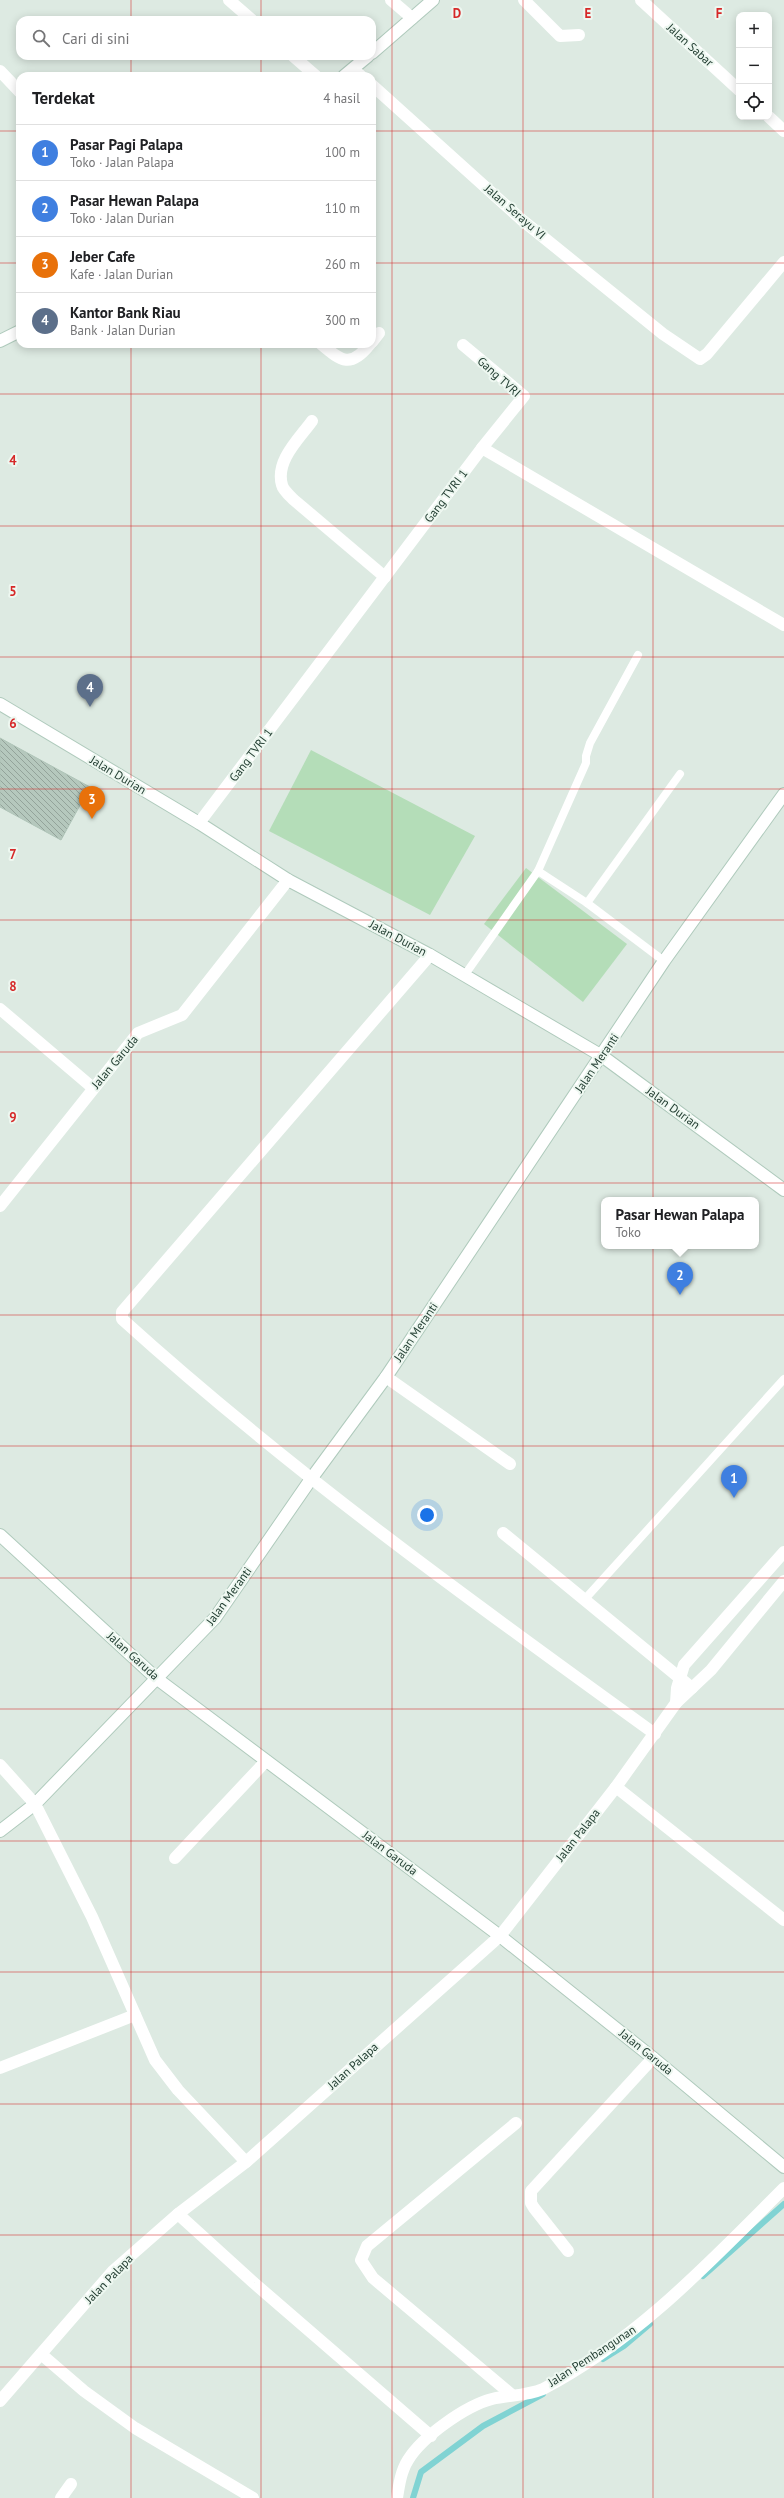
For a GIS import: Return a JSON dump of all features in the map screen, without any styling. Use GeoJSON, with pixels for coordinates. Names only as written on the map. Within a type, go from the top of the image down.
{"type":"FeatureCollection","features":[{"type":"Feature","properties":{"kind":"street"},"geometry":{"type":"LineString","coordinates":[[229,0],[247,16]]}},
{"type":"Feature","properties":{"kind":"street"},"geometry":{"type":"LineString","coordinates":[[391,0],[412,18]]}},
{"type":"Feature","properties":{"kind":"street"},"geometry":{"type":"LineString","coordinates":[[376,50],[433,0]]}},
{"type":"Feature","properties":{"kind":"street"},"geometry":{"type":"LineString","coordinates":[[524,0],[560,36],[579,36]]}},
{"type":"Feature","properties":{"kind":"street","name":"Jalan Sabar"},"geometry":{"type":"LineString","coordinates":[[641,0],[736,87]]}},
{"type":"Feature","properties":{"kind":"street"},"geometry":{"type":"LineString","coordinates":[[298,60],[311,72]]}},
{"type":"Feature","properties":{"kind":"street"},"geometry":{"type":"LineString","coordinates":[[355,72],[365,60]]}},
{"type":"Feature","properties":{"kind":"street"},"geometry":{"type":"LineString","coordinates":[[0,71],[16,88]]}},
{"type":"Feature","properties":{"kind":"street","name":"Jalan Serayu VI"},"geometry":{"type":"LineString","coordinates":[[376,89],[522,220],[663,334],[700,359],[707,354],[784,262]]}},
{"type":"Feature","properties":{"kind":"street"},"geometry":{"type":"LineString","coordinates":[[772,120],[784,131]]}},
{"type":"Feature","properties":{"kind":"street"},"geometry":{"type":"LineString","coordinates":[[0,341],[16,333]]}},
{"type":"Feature","properties":{"kind":"street","name":"Gang TVRI"},"geometry":{"type":"LineString","coordinates":[[462,345],[524,396],[482,448]]}},
{"type":"Feature","properties":{"kind":"street"},"geometry":{"type":"LineString","coordinates":[[326,348],[338,359],[349,360],[359,357],[367,348]]}},
{"type":"Feature","properties":{"kind":"street"},"geometry":{"type":"LineString","coordinates":[[312,421],[286,457],[280,472],[282,487],[384,577]]}},
{"type":"Feature","properties":{"kind":"street"},"geometry":{"type":"LineString","coordinates":[[482,448],[784,625]]}},
{"type":"Feature","properties":{"kind":"street","name":"Gang TVRI 1"},"geometry":{"type":"LineString","coordinates":[[199,823],[482,448]]}},
{"type":"Feature","properties":{"kind":"street","name":"Jalan Durian"},"geometry":{"type":"LineString","coordinates":[[0,704],[199,823],[288,880],[430,955],[602,1056],[784,1190]]}},
{"type":"Feature","properties":{"kind":"street","name":"Jalan Meranti"},"geometry":{"type":"LineString","coordinates":[[0,1831],[35,1804],[215,1618],[311,1479],[386,1376],[602,1056],[664,961],[784,794]]}},
{"type":"Feature","properties":{"kind":"street","name":"Jalan Garuda"},"geometry":{"type":"LineString","coordinates":[[0,1206],[138,1033],[182,1015],[288,880]]}},
{"type":"Feature","properties":{"kind":"street"},"geometry":{"type":"LineString","coordinates":[[430,955],[122,1312],[122,1319],[311,1479],[533,1646],[655,1734]]}},
{"type":"Feature","properties":{"kind":"street"},"geometry":{"type":"LineString","coordinates":[[0,1010],[93,1088]]}},
{"type":"Feature","properties":{"kind":"street"},"geometry":{"type":"LineString","coordinates":[[386,1376],[510,1464]]}},
{"type":"Feature","properties":{"kind":"street"},"geometry":{"type":"LineString","coordinates":[[504,1533],[680,1676],[692,1688]]}},
{"type":"Feature","properties":{"kind":"street","name":"Jalan Garuda"},"geometry":{"type":"LineString","coordinates":[[0,1535],[156,1678],[500,1936],[653,2058],[784,2167]]}},
{"type":"Feature","properties":{"kind":"street","name":"Jalan Palapa"},"geometry":{"type":"LineString","coordinates":[[676,1703],[680,1676],[684,1665],[784,1552]]}},
{"type":"Feature","properties":{"kind":"street"},"geometry":{"type":"LineString","coordinates":[[771,1566],[784,1580]]}},
{"type":"Feature","properties":{"kind":"street","name":"Jalan Palapa"},"geometry":{"type":"LineString","coordinates":[[0,2401],[114,2271],[178,2214],[246,2162],[500,1936],[616,1787],[676,1703],[711,1670],[784,1580]]}},
{"type":"Feature","properties":{"kind":"street"},"geometry":{"type":"LineString","coordinates":[[175,1858],[266,1760]]}},
{"type":"Feature","properties":{"kind":"street"},"geometry":{"type":"LineString","coordinates":[[0,1765],[35,1804],[92,1918],[155,2060],[178,2090],[246,2162]]}},
{"type":"Feature","properties":{"kind":"street"},"geometry":{"type":"LineString","coordinates":[[616,1787],[784,1920]]}},
{"type":"Feature","properties":{"kind":"street"},"geometry":{"type":"LineString","coordinates":[[0,2068],[135,2014]]}},
{"type":"Feature","properties":{"kind":"street"},"geometry":{"type":"LineString","coordinates":[[568,2251],[534,2208],[531,2190],[653,2058]]}},
{"type":"Feature","properties":{"kind":"street"},"geometry":{"type":"LineString","coordinates":[[512,2395],[373,2278],[361,2260],[367,2246],[516,2123]]}},
{"type":"Feature","properties":{"kind":"street","name":"Jalan Pembangunan"},"geometry":{"type":"LineString","coordinates":[[397,2498],[402,2472],[408,2461],[415,2450],[431,2436],[471,2407],[490,2399],[512,2395],[531,2394],[558,2381],[633,2331],[686,2285],[784,2188]]}},
{"type":"Feature","properties":{"kind":"street"},"geometry":{"type":"LineString","coordinates":[[178,2214],[254,2283],[431,2436]]}},
{"type":"Feature","properties":{"kind":"street"},"geometry":{"type":"LineString","coordinates":[[41,2354],[84,2390],[135,2428],[253,2498]]}},
{"type":"Feature","properties":{"kind":"street"},"geometry":{"type":"LineString","coordinates":[[61,2498],[71,2484]]}},
{"type":"Feature","properties":{"kind":"lane"},"geometry":{"type":"LineString","coordinates":[[464,976],[538,871],[586,763],[586,756],[590,743],[638,655]]}},
{"type":"Feature","properties":{"kind":"lane"},"geometry":{"type":"LineString","coordinates":[[587,903],[680,774]]}},
{"type":"Feature","properties":{"kind":"lane"},"geometry":{"type":"LineString","coordinates":[[538,871],[587,903],[664,961]]}},
{"type":"Feature","properties":{"kind":"lane"},"geometry":{"type":"LineString","coordinates":[[585,1599],[783,1383]]}},
{"type":"Feature","properties":{"kind":"green space"},"geometry":{"type":"Polygon","coordinates":[[[311,750],[475,836],[430,915],[269,831],[311,750]]]}},
{"type":"Feature","properties":{"kind":"green space"},"geometry":{"type":"Polygon","coordinates":[[[526,868],[627,944],[583,1002],[484,924],[526,868]]]}},
{"type":"Feature","properties":{"kind":"building"},"geometry":{"type":"Polygon","coordinates":[[[0,738],[90,787],[61,840],[0,807],[0,738]]]}},
{"type":"Feature","properties":{"kind":"waterway"},"geometry":{"type":"LineString","coordinates":[[703,2276],[784,2204]]}},
{"type":"Feature","properties":{"kind":"waterway"},"geometry":{"type":"LineString","coordinates":[[603,2359],[624,2346],[650,2324]]}},
{"type":"Feature","properties":{"kind":"waterway"},"geometry":{"type":"LineString","coordinates":[[413,2498],[421,2472],[483,2426],[543,2394]]}},
{"type":"Feature","properties":{"kind":"place","name":"Kantor Bank Riau"},"geometry":{"type":"Point","coordinates":[90,707]}},
{"type":"Feature","properties":{"kind":"place","name":"Jeber Cafe"},"geometry":{"type":"Point","coordinates":[92,819]}},
{"type":"Feature","properties":{"kind":"place","name":"Pasar Hewan Palapa"},"geometry":{"type":"Point","coordinates":[680,1295]}},
{"type":"Feature","properties":{"kind":"place","name":"Pasar Pagi Palapa"},"geometry":{"type":"Point","coordinates":[734,1498]}}]}
